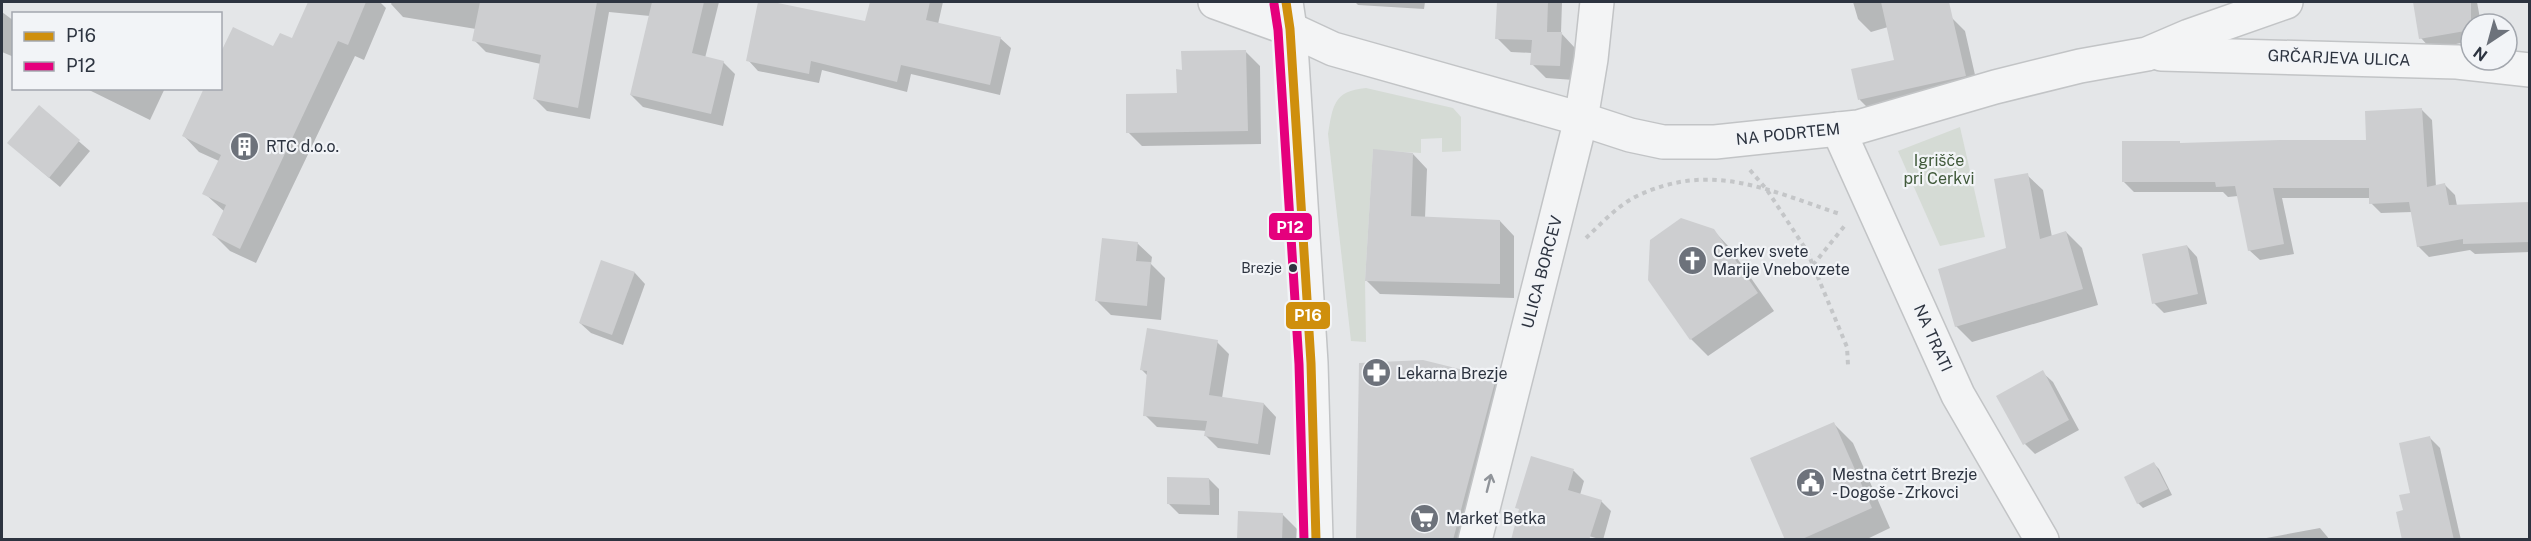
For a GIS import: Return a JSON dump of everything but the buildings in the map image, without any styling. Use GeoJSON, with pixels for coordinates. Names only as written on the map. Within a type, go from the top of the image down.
{"type":"FeatureCollection","features":[{"type":"Feature","properties":{"kind":"street","name":"NA PODRTEM"},"geometry":{"type":"LineString","coordinates":[[1215,2],[1288,15],[1333,49],[1630,135],[1663,142],[1714,142],[1858,127],[1995,87],[2080,66],[2147,54],[2189,36],[2286,2]]}},
{"type":"Feature","properties":{"kind":"street","name":"ULICA BORCEV"},"geometry":{"type":"LineString","coordinates":[[1474,540],[1581,119],[1597,2]]}},
{"type":"Feature","properties":{"kind":"street"},"geometry":{"type":"LineString","coordinates":[[1288,15],[1311,363],[1316,540]]}},
{"type":"Feature","properties":{"kind":"street","name":"GRČARJEVA ULICA"},"geometry":{"type":"LineString","coordinates":[[2147,54],[2457,62],[2529,70]]}},
{"type":"Feature","properties":{"kind":"street","name":"NA TRATI"},"geometry":{"type":"LineString","coordinates":[[1838,129],[1959,394],[2042,540]]}},
{"type":"Feature","properties":{"kind":"path"},"geometry":{"type":"LineString","coordinates":[[1744,163],[1767,190],[1807,251],[1847,347],[1848,365]]}},
{"type":"Feature","properties":{"kind":"path"},"geometry":{"type":"LineString","coordinates":[[1584,240],[1620,208],[1635,198],[1693,179],[1713,178],[1767,190],[1851,217],[1813,265]]}},
{"type":"Feature","properties":{"kind":"green space"},"geometry":{"type":"Polygon","coordinates":[[[1366,88],[1453,108],[1461,117],[1461,151],[1442,152],[1442,138],[1421,139],[1421,153],[1373,150],[1365,281],[1366,342],[1351,341],[1328,134],[1331,115],[1341,96],[1366,88]]]}},
{"type":"Feature","properties":{"kind":"green space","name":"Igrišče pri Cerkvi"},"geometry":{"type":"Polygon","coordinates":[[[1960,127],[1985,237],[1940,246],[1898,151],[1960,127]]]}},
{"type":"Feature","properties":{"kind":"transit line","name":"P16"},"geometry":{"type":"LineString","coordinates":[[1286,2],[1290,29],[1311,363],[1316,540]]}},
{"type":"Feature","properties":{"kind":"transit line","name":"P12"},"geometry":{"type":"LineString","coordinates":[[1274,4],[1278,30],[1299,364],[1304,540]]}},
{"type":"Feature","properties":{"kind":"place","name":"RTC d.o.o."},"geometry":{"type":"Point","coordinates":[245,146]}},
{"type":"Feature","properties":{"kind":"place","name":"Cerkev svete Marije Vnebovzete"},"geometry":{"type":"Point","coordinates":[1692,260]}},
{"type":"Feature","properties":{"kind":"place","name":"Brezje"},"geometry":{"type":"Point","coordinates":[1293,268]}},
{"type":"Feature","properties":{"kind":"place","name":"Lekarna Brezje"},"geometry":{"type":"Point","coordinates":[1376,373]}},
{"type":"Feature","properties":{"kind":"place","name":"Mestna četrt Brezje - Dogoše - Zrkovci"},"geometry":{"type":"Point","coordinates":[1811,483]}},
{"type":"Feature","properties":{"kind":"place","name":"Market Betka"},"geometry":{"type":"Point","coordinates":[1425,518]}}]}
